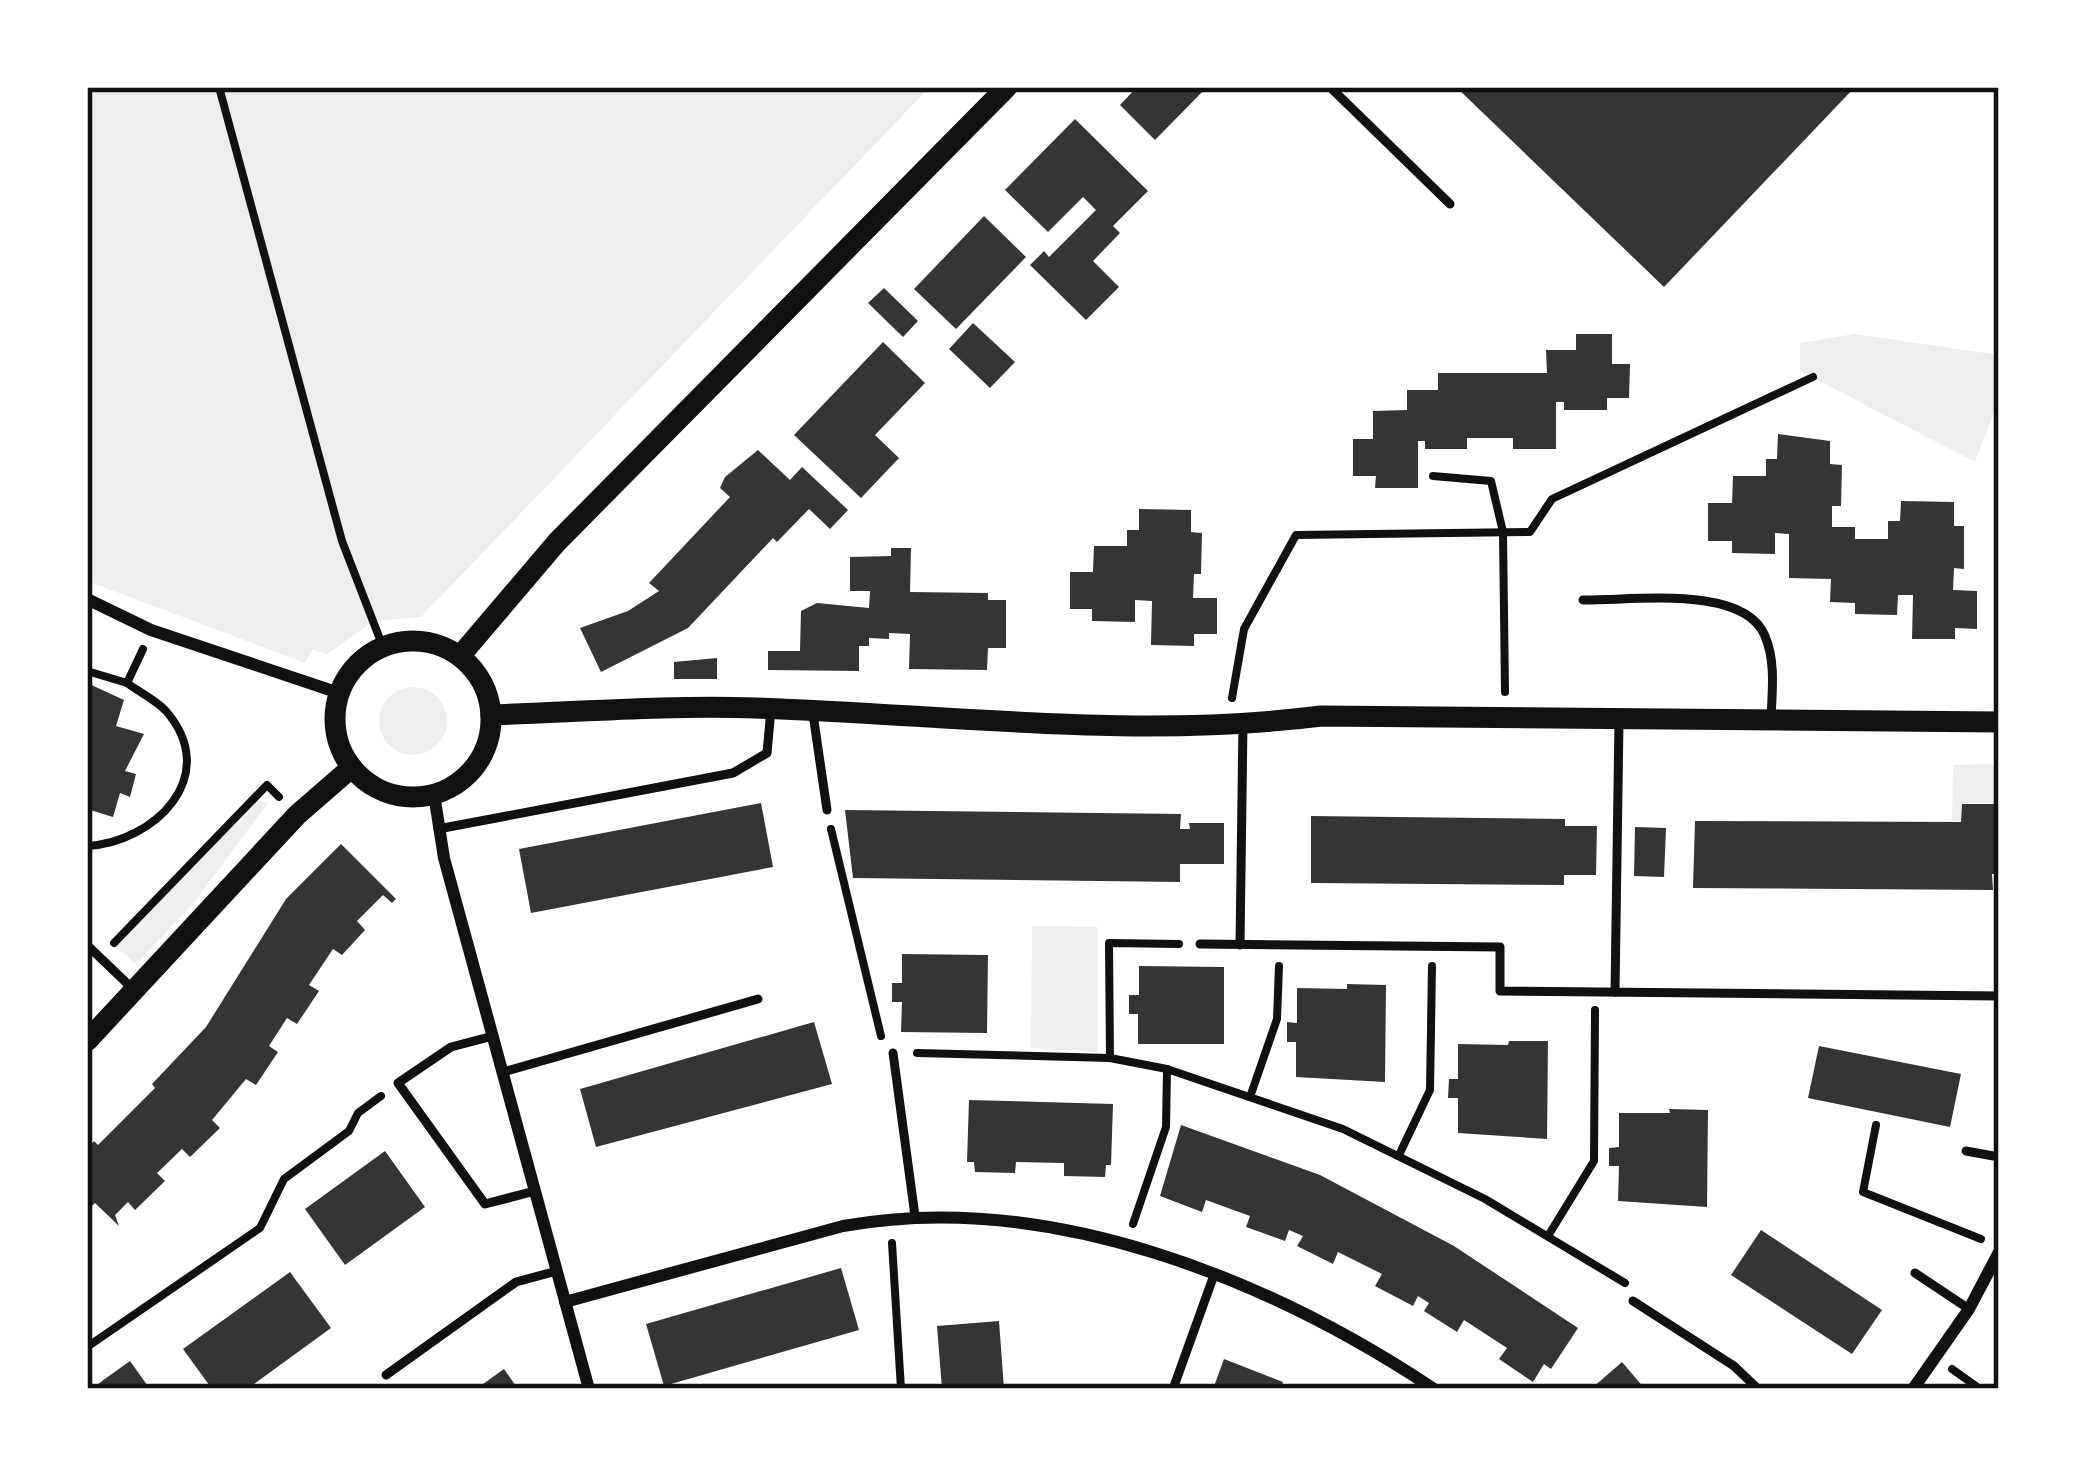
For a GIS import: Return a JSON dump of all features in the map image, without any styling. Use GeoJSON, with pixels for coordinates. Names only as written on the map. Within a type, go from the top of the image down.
{"type":"FeatureCollection","features":[{"type":"Feature","properties":{"kind":"street"},"geometry":{"type":"LineString","coordinates":[[460,656],[557,542],[1007,87]]}},
{"type":"Feature","properties":{"kind":"street"},"geometry":{"type":"LineString","coordinates":[[87,599],[152,630],[339,694]]}},
{"type":"Feature","properties":{"kind":"street"},"geometry":{"type":"LineString","coordinates":[[414,640],[460,656],[476,672],[491,715],[482,756],[454,786],[434,794],[389,794],[351,767],[334,718],[350,671],[383,646],[414,640]]}},
{"type":"Feature","properties":{"kind":"street"},"geometry":{"type":"LineString","coordinates":[[491,715],[771,709],[940,720],[1237,723],[1321,716],[1999,722]]}},
{"type":"Feature","properties":{"kind":"street"},"geometry":{"type":"LineString","coordinates":[[87,1041],[297,815],[351,767]]}},
{"type":"Feature","properties":{"kind":"street"},"geometry":{"type":"LineString","coordinates":[[434,794],[438,829],[589,1389]]}},
{"type":"Feature","properties":{"kind":"street"},"geometry":{"type":"LineString","coordinates":[[565,1302],[770,1244],[890,1217],[1040,1226],[1214,1275],[1319,1322],[1434,1389]]}},
{"type":"Feature","properties":{"kind":"street"},"geometry":{"type":"LineString","coordinates":[[1912,1389],[1969,1309],[1999,1250]]}},
{"type":"Feature","properties":{"kind":"lane"},"geometry":{"type":"LineString","coordinates":[[1332,88],[1450,204]]}},
{"type":"Feature","properties":{"kind":"lane"},"geometry":{"type":"LineString","coordinates":[[1583,601],[1713,601],[1751,616],[1764,633],[1772,660],[1771,719]]}},
{"type":"Feature","properties":{"kind":"lane"},"geometry":{"type":"LineString","coordinates":[[438,829],[734,772],[767,753],[771,709]]}},
{"type":"Feature","properties":{"kind":"lane"},"geometry":{"type":"LineString","coordinates":[[812,711],[827,810]]}},
{"type":"Feature","properties":{"kind":"lane"},"geometry":{"type":"LineString","coordinates":[[1616,992],[1619,718]]}},
{"type":"Feature","properties":{"kind":"lane"},"geometry":{"type":"LineString","coordinates":[[1237,723],[1240,944]]}},
{"type":"Feature","properties":{"kind":"lane"},"geometry":{"type":"LineString","coordinates":[[1200,944],[1500,947],[1500,991],[1999,996]]}},
{"type":"Feature","properties":{"kind":"lane"},"geometry":{"type":"LineString","coordinates":[[87,946],[135,991]]}},
{"type":"Feature","properties":{"kind":"lane"},"geometry":{"type":"LineString","coordinates":[[503,1072],[758,999]]}},
{"type":"Feature","properties":{"kind":"lane"},"geometry":{"type":"LineString","coordinates":[[493,1036],[451,1047],[398,1084],[485,1204],[535,1191]]}},
{"type":"Feature","properties":{"kind":"lane"},"geometry":{"type":"LineString","coordinates":[[893,1053],[915,1216]]}},
{"type":"Feature","properties":{"kind":"lane"},"geometry":{"type":"LineString","coordinates":[[1966,1151],[1999,1157]]}},
{"type":"Feature","properties":{"kind":"lane"},"geometry":{"type":"LineString","coordinates":[[386,1375],[515,1282],[556,1271]]}},
{"type":"Feature","properties":{"kind":"lane"},"geometry":{"type":"LineString","coordinates":[[1915,1273],[1969,1309]]}},
{"type":"Feature","properties":{"kind":"lane"},"geometry":{"type":"LineString","coordinates":[[1173,1389],[1214,1275]]}},
{"type":"Feature","properties":{"kind":"lane"},"geometry":{"type":"LineString","coordinates":[[1633,1301],[1734,1366],[1757,1389]]}},
{"type":"Feature","properties":{"kind":"path"},"geometry":{"type":"LineString","coordinates":[[219,87],[342,541],[383,646]]}},
{"type":"Feature","properties":{"kind":"path"},"geometry":{"type":"LineString","coordinates":[[1237,723],[1232,682],[1244,629],[1296,535],[1529,532],[1552,500],[1813,377]]}},
{"type":"Feature","properties":{"kind":"path"},"geometry":{"type":"LineString","coordinates":[[1433,476],[1491,481],[1503,532],[1504,718]]}},
{"type":"Feature","properties":{"kind":"path"},"geometry":{"type":"LineString","coordinates":[[127,683],[152,630]]}},
{"type":"Feature","properties":{"kind":"path"},"geometry":{"type":"LineString","coordinates":[[87,671],[127,683],[165,710],[184,742],[186,777],[164,814],[122,844],[87,846]]}},
{"type":"Feature","properties":{"kind":"path"},"geometry":{"type":"LineString","coordinates":[[113,944],[253,798]]}},
{"type":"Feature","properties":{"kind":"path"},"geometry":{"type":"LineString","coordinates":[[827,810],[850,924],[882,1040],[893,1053],[1110,1058],[1167,1069],[1399,1155],[1625,1283],[1633,1301]]}},
{"type":"Feature","properties":{"kind":"path"},"geometry":{"type":"LineString","coordinates":[[1110,1058],[1109,943],[1200,944]]}},
{"type":"Feature","properties":{"kind":"path"},"geometry":{"type":"LineString","coordinates":[[1250,1097],[1277,1019],[1279,945]]}},
{"type":"Feature","properties":{"kind":"path"},"geometry":{"type":"LineString","coordinates":[[1399,1155],[1430,1090],[1432,946]]}},
{"type":"Feature","properties":{"kind":"path"},"geometry":{"type":"LineString","coordinates":[[1548,1236],[1594,1161],[1595,992]]}},
{"type":"Feature","properties":{"kind":"path"},"geometry":{"type":"LineString","coordinates":[[1126,1247],[1166,1127],[1167,1069]]}},
{"type":"Feature","properties":{"kind":"path"},"geometry":{"type":"LineString","coordinates":[[87,1347],[260,1228],[284,1179],[349,1132],[358,1114],[398,1084]]}},
{"type":"Feature","properties":{"kind":"path"},"geometry":{"type":"LineString","coordinates":[[1876,1125],[1863,1192],[1999,1250]]}},
{"type":"Feature","properties":{"kind":"path"},"geometry":{"type":"LineString","coordinates":[[890,1217],[901,1389]]}},
{"type":"Feature","properties":{"kind":"shaded area"},"geometry":{"type":"Polygon","coordinates":[[[87,87],[930,87],[421,617],[374,621],[327,654],[312,650],[305,663],[87,581],[87,87]]]}},
{"type":"Feature","properties":{"kind":"shaded area"},"geometry":{"type":"Polygon","coordinates":[[[1855,334],[1999,355],[1999,398],[1975,462],[1800,371],[1800,343],[1855,334]]]}},
{"type":"Feature","properties":{"kind":"shaded area"},"geometry":{"type":"Polygon","coordinates":[[[413,687],[437,697],[447,721],[437,745],[413,755],[389,745],[379,721],[389,697],[413,687]]]}},
{"type":"Feature","properties":{"kind":"shaded area"},"geometry":{"type":"Polygon","coordinates":[[[1953,765],[1999,768],[1999,803],[1962,803],[1961,821],[1952,821],[1953,765]]]}},
{"type":"Feature","properties":{"kind":"shaded area"},"geometry":{"type":"Polygon","coordinates":[[[255,800],[268,803],[195,901],[136,964],[115,946],[255,800]]]}},
{"type":"Feature","properties":{"kind":"shaded area"},"geometry":{"type":"Polygon","coordinates":[[[1032,926],[1098,927],[1098,1052],[1031,1048],[1032,926]]]}},
{"type":"Feature","properties":{"kind":"building"},"geometry":{"type":"Polygon","coordinates":[[[1137,87],[1207,87],[1155,140],[1120,105],[1137,87]]]}},
{"type":"Feature","properties":{"kind":"building"},"geometry":{"type":"Polygon","coordinates":[[[1456,87],[1855,87],[1664,287],[1456,87]]]}},
{"type":"Feature","properties":{"kind":"building"},"geometry":{"type":"Polygon","coordinates":[[[1075,119],[1148,191],[1113,226],[1120,233],[1093,261],[1119,287],[1086,320],[1030,265],[1044,251],[1049,257],[1096,210],[1083,197],[1048,232],[1005,190],[1075,119]]]}},
{"type":"Feature","properties":{"kind":"building"},"geometry":{"type":"Polygon","coordinates":[[[984,216],[1026,257],[956,329],[914,289],[984,216]]]}},
{"type":"Feature","properties":{"kind":"building"},"geometry":{"type":"Polygon","coordinates":[[[884,288],[918,321],[903,337],[868,303],[884,288]]]}},
{"type":"Feature","properties":{"kind":"building"},"geometry":{"type":"Polygon","coordinates":[[[973,323],[1015,362],[990,388],[949,349],[973,323]]]}},
{"type":"Feature","properties":{"kind":"building"},"geometry":{"type":"Polygon","coordinates":[[[1576,334],[1612,334],[1612,364],[1630,364],[1629,398],[1607,398],[1607,410],[1564,410],[1564,402],[1556,402],[1556,449],[1513,449],[1513,438],[1467,438],[1467,449],[1425,449],[1425,441],[1418,441],[1418,488],[1375,488],[1376,476],[1353,476],[1353,439],[1373,439],[1373,411],[1407,410],[1407,390],[1438,390],[1438,373],[1547,373],[1546,350],[1576,350],[1576,334]]]}},
{"type":"Feature","properties":{"kind":"building"},"geometry":{"type":"Polygon","coordinates":[[[883,342],[925,383],[875,435],[899,458],[861,498],[794,435],[883,342]]]}},
{"type":"Feature","properties":{"kind":"building"},"geometry":{"type":"Polygon","coordinates":[[[1778,434],[1830,441],[1830,464],[1842,465],[1841,506],[1832,506],[1832,527],[1855,527],[1855,539],[1888,539],[1888,521],[1900,521],[1901,501],[1954,502],[1954,526],[1964,526],[1964,569],[1954,568],[1953,590],[1977,591],[1977,629],[1955,628],[1955,639],[1912,639],[1913,595],[1898,595],[1897,615],[1855,614],[1855,603],[1830,602],[1831,579],[1789,578],[1789,534],[1775,533],[1775,554],[1732,553],[1732,541],[1708,541],[1708,503],[1732,503],[1733,476],[1766,476],[1766,459],[1777,459],[1778,434]]]}},
{"type":"Feature","properties":{"kind":"building"},"geometry":{"type":"Polygon","coordinates":[[[758,450],[790,480],[802,467],[848,510],[830,529],[809,509],[777,542],[773,538],[688,628],[601,672],[580,628],[628,611],[659,591],[649,583],[730,497],[720,488],[725,477],[758,450]]]}},
{"type":"Feature","properties":{"kind":"building"},"geometry":{"type":"Polygon","coordinates":[[[1139,509],[1191,510],[1191,532],[1202,533],[1201,574],[1194,574],[1193,598],[1217,598],[1217,634],[1194,634],[1194,646],[1151,645],[1152,601],[1135,600],[1135,622],[1092,621],[1092,609],[1070,609],[1070,572],[1093,572],[1094,546],[1127,546],[1127,530],[1139,530],[1139,509]]]}},
{"type":"Feature","properties":{"kind":"building"},"geometry":{"type":"Polygon","coordinates":[[[891,548],[911,548],[910,592],[988,593],[988,600],[1006,600],[1006,648],[988,648],[987,670],[909,669],[910,634],[889,633],[889,639],[869,638],[869,646],[859,646],[859,671],[768,670],[768,651],[800,651],[801,611],[817,603],[869,608],[870,591],[850,591],[850,557],[891,556],[891,548]]]}},
{"type":"Feature","properties":{"kind":"building"},"geometry":{"type":"Polygon","coordinates":[[[717,658],[717,679],[674,679],[674,662],[717,658]]]}},
{"type":"Feature","properties":{"kind":"building"},"geometry":{"type":"Polygon","coordinates":[[[87,683],[124,700],[116,726],[144,734],[125,771],[136,774],[130,797],[120,793],[113,817],[87,809],[87,683]]]}},
{"type":"Feature","properties":{"kind":"building"},"geometry":{"type":"Polygon","coordinates":[[[761,803],[773,867],[531,913],[519,849],[761,803]]]}},
{"type":"Feature","properties":{"kind":"building"},"geometry":{"type":"Polygon","coordinates":[[[1962,804],[1999,804],[1999,874],[1992,874],[1993,890],[1693,888],[1695,821],[1961,822],[1962,804]]]}},
{"type":"Feature","properties":{"kind":"building"},"geometry":{"type":"Polygon","coordinates":[[[845,810],[1181,814],[1180,829],[1190,829],[1189,823],[1224,823],[1224,864],[1180,864],[1180,882],[853,878],[845,810]]]}},
{"type":"Feature","properties":{"kind":"building"},"geometry":{"type":"Polygon","coordinates":[[[1311,816],[1565,819],[1565,826],[1597,826],[1596,875],[1564,875],[1564,885],[1311,883],[1311,816]]]}},
{"type":"Feature","properties":{"kind":"building"},"geometry":{"type":"Polygon","coordinates":[[[1635,827],[1666,828],[1664,877],[1634,876],[1635,827]]]}},
{"type":"Feature","properties":{"kind":"building"},"geometry":{"type":"Polygon","coordinates":[[[341,844],[396,899],[392,903],[383,895],[357,921],[365,930],[342,955],[333,949],[309,985],[319,991],[297,1024],[287,1018],[269,1046],[278,1052],[256,1085],[246,1079],[212,1120],[220,1128],[190,1157],[182,1149],[157,1173],[165,1181],[135,1210],[128,1202],[115,1215],[119,1226],[95,1203],[87,1211],[87,1149],[94,1141],[98,1145],[155,1088],[152,1084],[206,1027],[286,899],[341,844]]]}},
{"type":"Feature","properties":{"kind":"building"},"geometry":{"type":"Polygon","coordinates":[[[902,954],[988,955],[987,1033],[901,1032],[902,1002],[892,1002],[892,983],[902,983],[902,954]]]}},
{"type":"Feature","properties":{"kind":"building"},"geometry":{"type":"Polygon","coordinates":[[[1139,966],[1224,967],[1224,1044],[1138,1044],[1138,1014],[1129,1014],[1129,995],[1139,995],[1139,966]]]}},
{"type":"Feature","properties":{"kind":"building"},"geometry":{"type":"Polygon","coordinates":[[[1347,984],[1386,985],[1385,1082],[1296,1077],[1296,1042],[1287,1042],[1287,1022],[1297,1023],[1297,988],[1347,989],[1347,984]]]}},
{"type":"Feature","properties":{"kind":"building"},"geometry":{"type":"Polygon","coordinates":[[[814,1022],[832,1084],[596,1147],[580,1089],[814,1022]]]}},
{"type":"Feature","properties":{"kind":"building"},"geometry":{"type":"Polygon","coordinates":[[[1509,1041],[1548,1041],[1547,1139],[1458,1133],[1458,1098],[1448,1098],[1449,1079],[1458,1079],[1458,1044],[1508,1045],[1509,1041]]]}},
{"type":"Feature","properties":{"kind":"building"},"geometry":{"type":"Polygon","coordinates":[[[1819,1046],[1961,1074],[1950,1127],[1808,1098],[1819,1046]]]}},
{"type":"Feature","properties":{"kind":"building"},"geometry":{"type":"Polygon","coordinates":[[[969,1100],[1113,1104],[1111,1165],[1106,1165],[1105,1177],[1064,1176],[1064,1163],[1016,1162],[1015,1173],[975,1172],[974,1162],[967,1162],[969,1100]]]}},
{"type":"Feature","properties":{"kind":"building"},"geometry":{"type":"Polygon","coordinates":[[[1669,1109],[1708,1110],[1707,1207],[1618,1201],[1619,1166],[1609,1166],[1609,1148],[1619,1147],[1619,1113],[1670,1113],[1669,1109]]]}},
{"type":"Feature","properties":{"kind":"building"},"geometry":{"type":"Polygon","coordinates":[[[1181,1125],[1320,1175],[1454,1246],[1578,1328],[1551,1369],[1544,1364],[1533,1382],[1499,1359],[1507,1348],[1464,1320],[1457,1332],[1424,1311],[1429,1303],[1418,1296],[1413,1306],[1375,1286],[1382,1274],[1338,1252],[1333,1264],[1297,1246],[1303,1236],[1289,1230],[1285,1241],[1246,1227],[1250,1216],[1206,1200],[1202,1212],[1160,1196],[1181,1125]]]}},
{"type":"Feature","properties":{"kind":"building"},"geometry":{"type":"Polygon","coordinates":[[[385,1151],[425,1207],[345,1265],[305,1209],[385,1151]]]}},
{"type":"Feature","properties":{"kind":"building"},"geometry":{"type":"Polygon","coordinates":[[[1761,1230],[1882,1310],[1852,1354],[1731,1275],[1761,1230]]]}},
{"type":"Feature","properties":{"kind":"building"},"geometry":{"type":"Polygon","coordinates":[[[841,1268],[859,1330],[664,1386],[646,1324],[841,1268]]]}},
{"type":"Feature","properties":{"kind":"building"},"geometry":{"type":"Polygon","coordinates":[[[290,1272],[331,1328],[247,1389],[212,1389],[183,1349],[290,1272]]]}},
{"type":"Feature","properties":{"kind":"building"},"geometry":{"type":"Polygon","coordinates":[[[999,1321],[1004,1389],[942,1389],[937,1326],[999,1321]]]}},
{"type":"Feature","properties":{"kind":"building"},"geometry":{"type":"Polygon","coordinates":[[[1224,1359],[1283,1382],[1281,1389],[1213,1389],[1224,1359]]]}},
{"type":"Feature","properties":{"kind":"building"},"geometry":{"type":"Polygon","coordinates":[[[130,1361],[150,1389],[92,1389],[102,1381],[130,1361]]]}},
{"type":"Feature","properties":{"kind":"building"},"geometry":{"type":"Polygon","coordinates":[[[1622,1362],[1645,1389],[1591,1389],[1622,1362]]]}},
{"type":"Feature","properties":{"kind":"building"},"geometry":{"type":"Polygon","coordinates":[[[504,1369],[518,1389],[476,1389],[504,1369]]]}}]}
